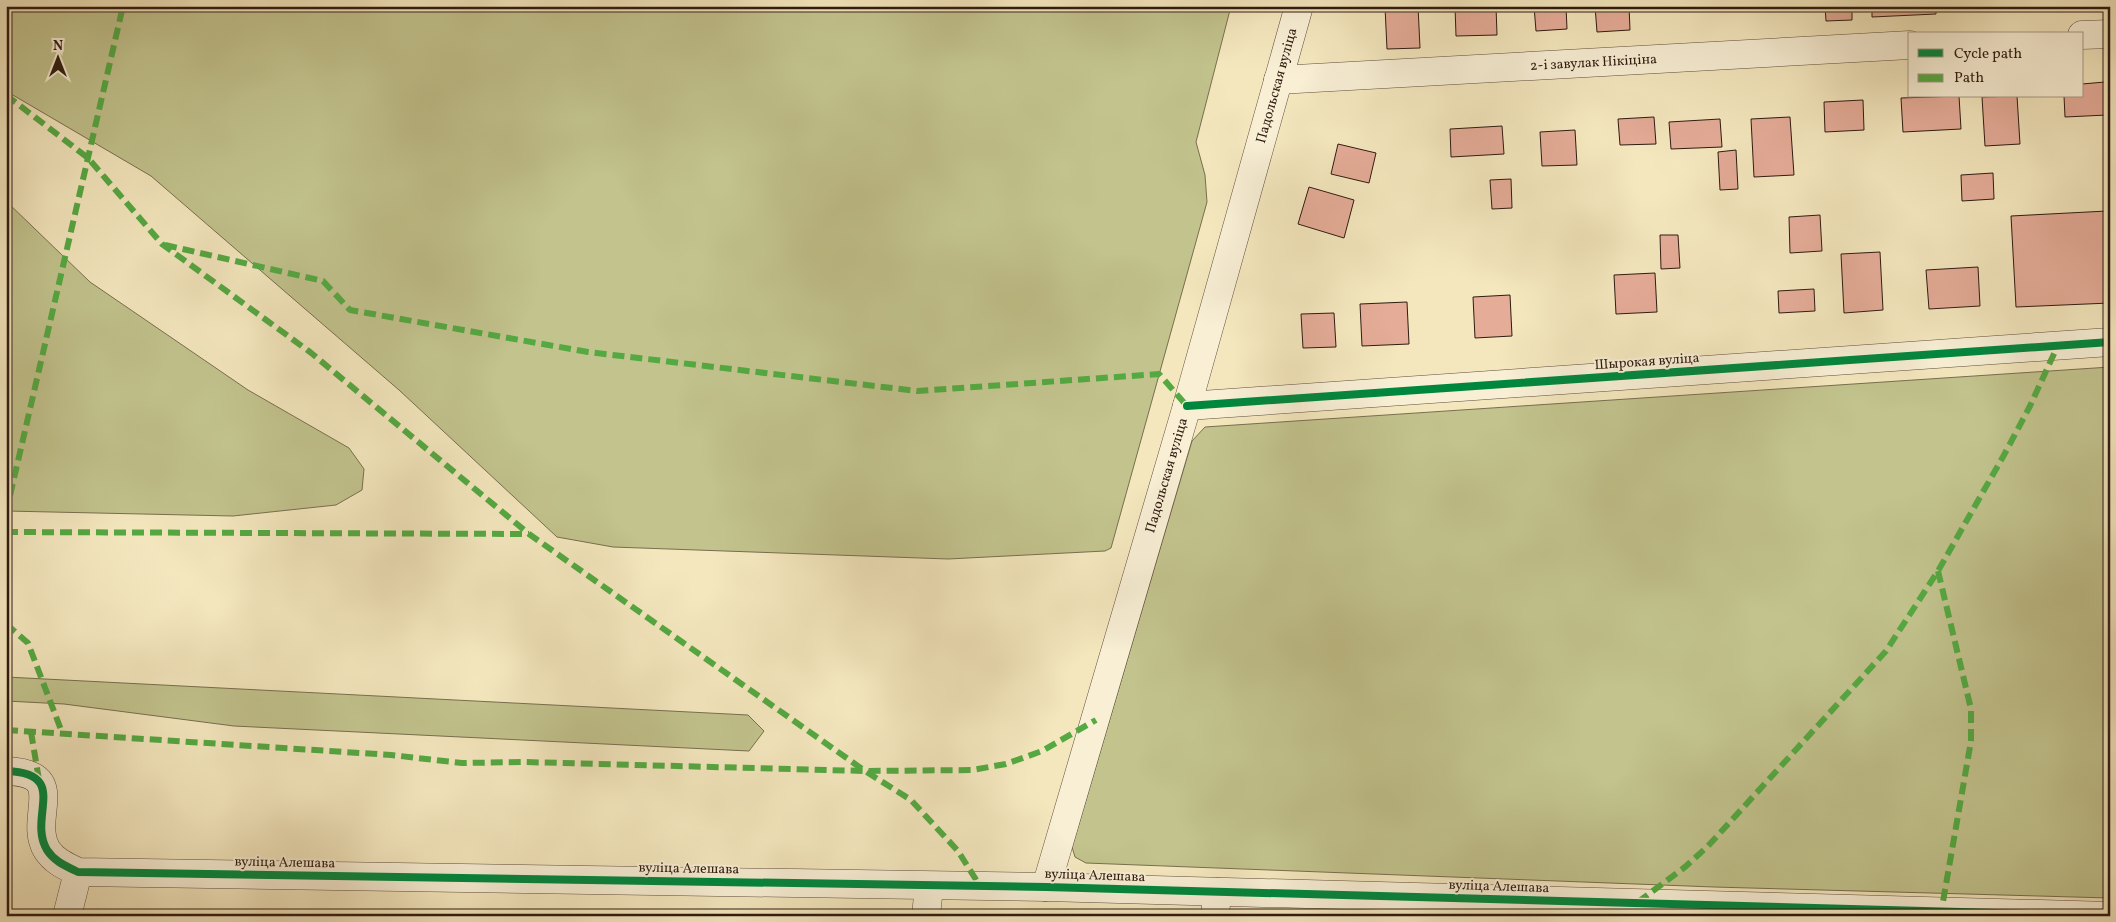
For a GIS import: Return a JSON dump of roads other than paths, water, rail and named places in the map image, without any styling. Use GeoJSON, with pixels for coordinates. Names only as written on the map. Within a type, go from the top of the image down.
{"type":"FeatureCollection","features":[{"type":"Feature","properties":{"kind":"street","name":"Падольская вуліца"},"geometry":{"type":"LineString","coordinates":[[1046,887],[1187,406],[1299,6]]}},
{"type":"Feature","properties":{"kind":"street"},"geometry":{"type":"LineString","coordinates":[[2084,35],[2110,34]]}},
{"type":"Feature","properties":{"kind":"street","name":"2-і завулак Нікіціна"},"geometry":{"type":"LineString","coordinates":[[1278,80],[1908,45]]}},
{"type":"Feature","properties":{"kind":"street","name":"Шырокая вуліца"},"geometry":{"type":"LineString","coordinates":[[1187,406],[2110,342]]}},
{"type":"Feature","properties":{"kind":"street"},"geometry":{"type":"LineString","coordinates":[[6,771],[29,774],[39,780],[44,791],[42,829],[46,848],[57,862],[78,872],[67,916]]}},
{"type":"Feature","properties":{"kind":"street","name":"вуліца Алешава"},"geometry":{"type":"LineString","coordinates":[[78,872],[1046,887],[1216,904],[2110,916]]}},
{"type":"Feature","properties":{"kind":"street"},"geometry":{"type":"LineString","coordinates":[[926,916],[929,886]]}}]}
